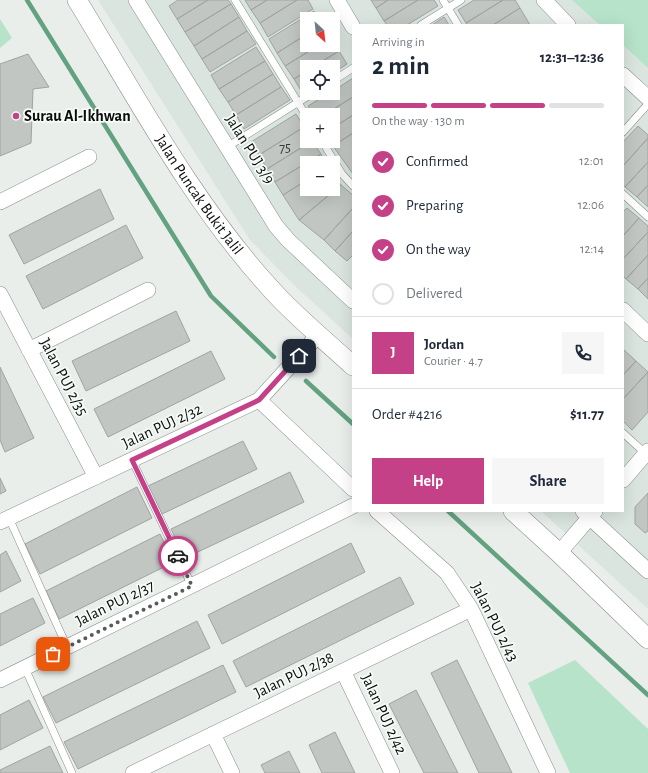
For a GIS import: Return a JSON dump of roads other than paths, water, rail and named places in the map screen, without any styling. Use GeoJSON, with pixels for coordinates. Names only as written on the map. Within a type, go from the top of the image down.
{"type":"FeatureCollection","features":[{"type":"Feature","properties":{"kind":"street","name":"Jalan Puncak Bukit Jalil"},"geometry":{"type":"LineString","coordinates":[[77,0],[181,171],[227,236],[271,290],[352,365]]}},
{"type":"Feature","properties":{"kind":"street","name":"Jalan PUJ 3/9"},"geometry":{"type":"LineString","coordinates":[[136,0],[276,226],[288,240],[352,300]]}},
{"type":"Feature","properties":{"kind":"street"},"geometry":{"type":"LineString","coordinates":[[337,0],[352,24]]}},
{"type":"Feature","properties":{"kind":"street"},"geometry":{"type":"LineString","coordinates":[[544,0],[567,24]]}},
{"type":"Feature","properties":{"kind":"street"},"geometry":{"type":"LineString","coordinates":[[624,76],[648,98]]}},
{"type":"Feature","properties":{"kind":"street"},"geometry":{"type":"LineString","coordinates":[[0,202],[89,157]]}},
{"type":"Feature","properties":{"kind":"street"},"geometry":{"type":"LineString","coordinates":[[29,350],[148,290]]}},
{"type":"Feature","properties":{"kind":"street","name":"Jalan PUJ 2/35"},"geometry":{"type":"LineString","coordinates":[[0,294],[96,477]]}},
{"type":"Feature","properties":{"kind":"street"},"geometry":{"type":"LineString","coordinates":[[624,311],[648,334]]}},
{"type":"Feature","properties":{"kind":"street","name":"Jalan PUJ 2/32"},"geometry":{"type":"LineString","coordinates":[[5,520],[259,400],[319,334]]}},
{"type":"Feature","properties":{"kind":"street"},"geometry":{"type":"LineString","coordinates":[[259,400],[352,488]]}},
{"type":"Feature","properties":{"kind":"street"},"geometry":{"type":"LineString","coordinates":[[624,479],[647,454]]}},
{"type":"Feature","properties":{"kind":"street","name":"Jalan PUJ 2/37"},"geometry":{"type":"LineString","coordinates":[[0,680],[352,506]]}},
{"type":"Feature","properties":{"kind":"street","name":"Jalan PUJ 2/43"},"geometry":{"type":"LineString","coordinates":[[378,512],[447,573],[471,609],[548,773]]}},
{"type":"Feature","properties":{"kind":"street"},"geometry":{"type":"LineString","coordinates":[[514,512],[648,639]]}},
{"type":"Feature","properties":{"kind":"street"},"geometry":{"type":"LineString","coordinates":[[559,553],[590,513],[648,570]]}},
{"type":"Feature","properties":{"kind":"street","name":"Jalan PUJ 2/38"},"geometry":{"type":"LineString","coordinates":[[133,773],[471,609]]}},
{"type":"Feature","properties":{"kind":"street","name":"Jalan PUJ 2/42"},"geometry":{"type":"LineString","coordinates":[[344,671],[392,773]]}},
{"type":"Feature","properties":{"kind":"street"},"geometry":{"type":"LineString","coordinates":[[213,734],[232,773]]}},
{"type":"Feature","properties":{"kind":"lane"},"geometry":{"type":"LineString","coordinates":[[235,0],[302,108]]}},
{"type":"Feature","properties":{"kind":"lane"},"geometry":{"type":"LineString","coordinates":[[443,0],[457,24]]}},
{"type":"Feature","properties":{"kind":"lane"},"geometry":{"type":"LineString","coordinates":[[423,24],[461,0]]}},
{"type":"Feature","properties":{"kind":"lane"},"geometry":{"type":"LineString","coordinates":[[340,76],[352,69]]}},
{"type":"Feature","properties":{"kind":"lane"},"geometry":{"type":"LineString","coordinates":[[228,147],[301,100]]}},
{"type":"Feature","properties":{"kind":"lane"},"geometry":{"type":"LineString","coordinates":[[624,131],[648,104]]}},
{"type":"Feature","properties":{"kind":"lane"},"geometry":{"type":"LineString","coordinates":[[326,148],[342,174],[352,185]]}},
{"type":"Feature","properties":{"kind":"lane"},"geometry":{"type":"LineString","coordinates":[[624,195],[648,217]]}},
{"type":"Feature","properties":{"kind":"lane"},"geometry":{"type":"LineString","coordinates":[[624,434],[647,454]]}},
{"type":"Feature","properties":{"kind":"lane"},"geometry":{"type":"LineString","coordinates":[[132,460],[192,586]]}},
{"type":"Feature","properties":{"kind":"lane"},"geometry":{"type":"LineString","coordinates":[[5,520],[68,647]]}},
{"type":"Feature","properties":{"kind":"lane"},"geometry":{"type":"LineString","coordinates":[[24,668],[72,773]]}},
{"type":"Feature","properties":{"kind":"waterway"},"geometry":{"type":"LineString","coordinates":[[27,0],[211,296],[274,357]]}},
{"type":"Feature","properties":{"kind":"waterway"},"geometry":{"type":"LineString","coordinates":[[306,381],[352,423]]}},
{"type":"Feature","properties":{"kind":"waterway"},"geometry":{"type":"LineString","coordinates":[[449,512],[648,695]]}},
{"type":"Feature","properties":{"kind":"place","name":"Surau Al-Ikhwan"},"geometry":{"type":"Point","coordinates":[16,116]}}]}
